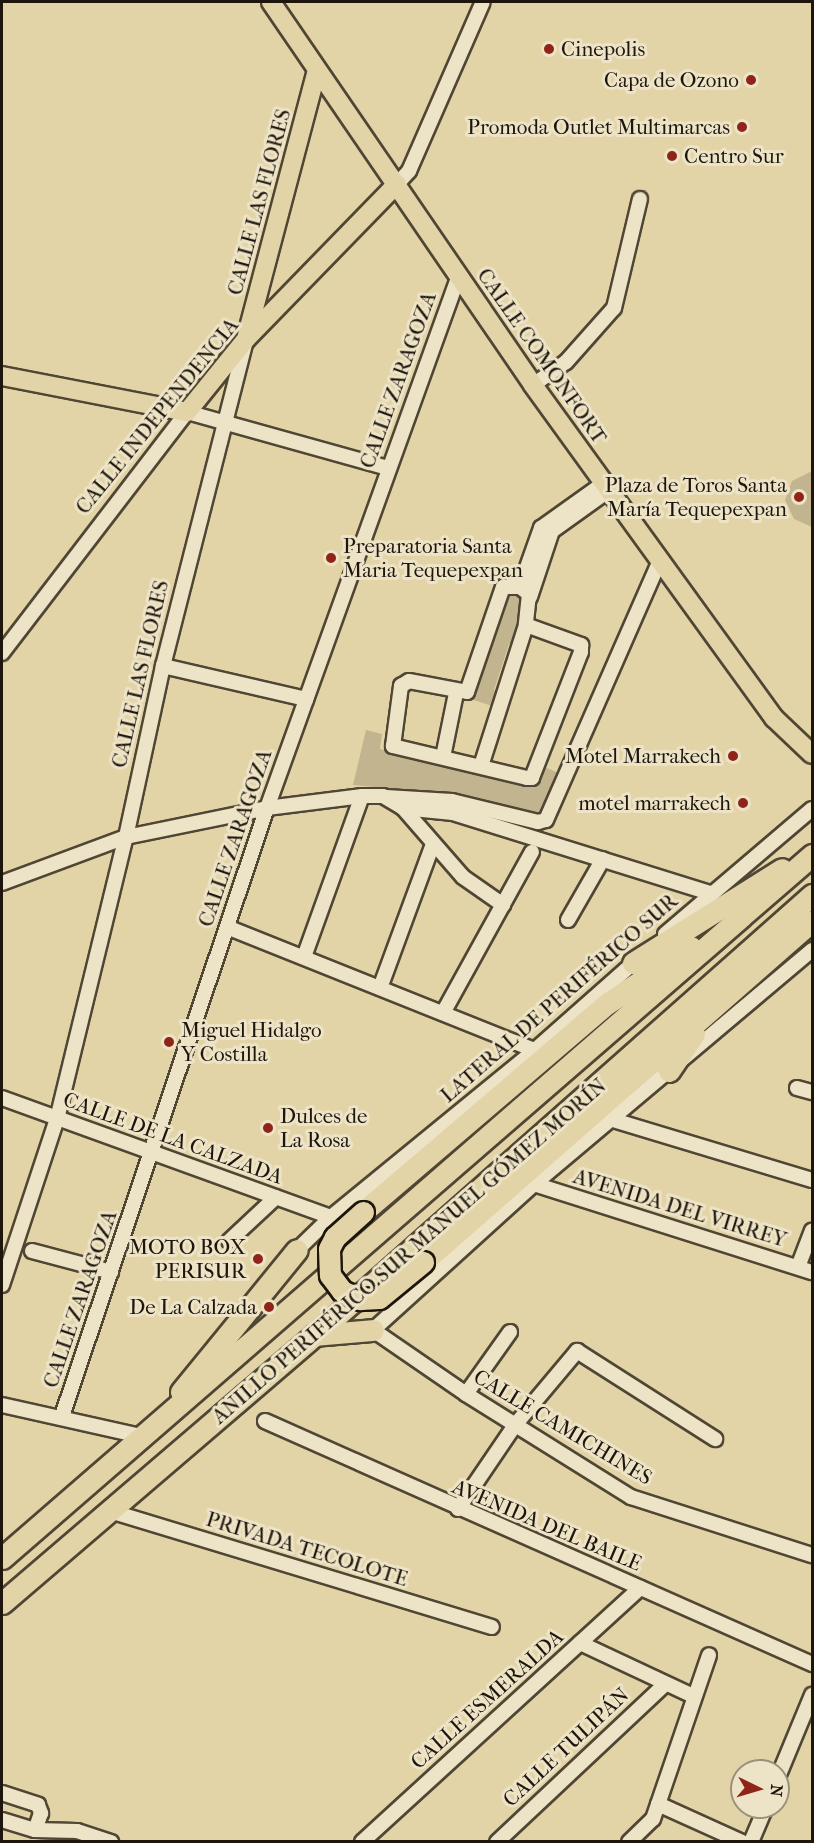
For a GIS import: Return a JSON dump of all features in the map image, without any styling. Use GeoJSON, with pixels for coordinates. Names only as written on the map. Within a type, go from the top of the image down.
{"type":"FeatureCollection","features":[{"type":"Feature","properties":{"kind":"highway"},"geometry":{"type":"LineString","coordinates":[[633,963],[813,849]]}},
{"type":"Feature","properties":{"kind":"highway","name":"ANILLO PERIFÉRICO SUR MANUEL GÓMEZ MORÍN"},"geometry":{"type":"LineString","coordinates":[[2,1558],[145,1437],[813,855]]}},
{"type":"Feature","properties":{"kind":"highway","name":"ANILLO PERIFÉRICO SUR MANUEL GÓMEZ MORÍN"},"geometry":{"type":"LineString","coordinates":[[2,1603],[315,1335],[813,895]]}},
{"type":"Feature","properties":{"kind":"highway"},"geometry":{"type":"LineString","coordinates":[[764,898],[608,1003],[335,1237],[329,1249],[330,1275],[342,1291],[360,1299],[379,1298],[813,921]]}},
{"type":"Feature","properties":{"kind":"highway"},"geometry":{"type":"LineString","coordinates":[[669,1071],[712,1008]]}},
{"type":"Feature","properties":{"kind":"highway"},"geometry":{"type":"LineString","coordinates":[[145,1437],[297,1250]]}},
{"type":"Feature","properties":{"kind":"highway"},"geometry":{"type":"LineString","coordinates":[[315,1335],[373,1330]]}},
{"type":"Feature","properties":{"kind":"main road","name":"CALLE COMONFORT"},"geometry":{"type":"LineString","coordinates":[[271,2],[532,385],[774,718],[813,754]]}},
{"type":"Feature","properties":{"kind":"main road","name":"CALLE LAS FLORES"},"geometry":{"type":"LineString","coordinates":[[247,338],[317,70]]}},
{"type":"Feature","properties":{"kind":"main road","name":"CALLE INDEPENDENCIA"},"geometry":{"type":"LineString","coordinates":[[187,412],[247,338],[397,184]]}},
{"type":"Feature","properties":{"kind":"main road"},"geometry":{"type":"LineString","coordinates":[[2,376],[187,412]]}},
{"type":"Feature","properties":{"kind":"street","name":"CALLE INDEPENDENCIA"},"geometry":{"type":"LineString","coordinates":[[397,184],[409,171],[483,2]]}},
{"type":"Feature","properties":{"kind":"street"},"geometry":{"type":"LineString","coordinates":[[532,385],[566,362],[614,308],[640,199]]}},
{"type":"Feature","properties":{"kind":"street","name":"CALLE ZARAGOZA"},"geometry":{"type":"LineString","coordinates":[[62,1416],[267,808],[458,278]]}},
{"type":"Feature","properties":{"kind":"street","name":"CALLE LAS FLORES"},"geometry":{"type":"LineString","coordinates":[[2,1285],[57,1119],[126,837],[163,666],[247,338]]}},
{"type":"Feature","properties":{"kind":"street","name":"CALLE INDEPENDENCIA"},"geometry":{"type":"LineString","coordinates":[[2,653],[187,412]]}},
{"type":"Feature","properties":{"kind":"street"},"geometry":{"type":"LineString","coordinates":[[187,412],[388,468]]}},
{"type":"Feature","properties":{"kind":"street"},"geometry":{"type":"LineString","coordinates":[[481,766],[526,626],[530,597],[549,539],[560,524],[582,510],[607,486]]}},
{"type":"Feature","properties":{"kind":"street"},"geometry":{"type":"LineString","coordinates":[[520,586],[541,528],[607,486]]}},
{"type":"Feature","properties":{"kind":"street"},"geometry":{"type":"LineString","coordinates":[[2,884],[126,837],[267,808],[362,796],[452,801],[538,822],[546,820],[660,560]]}},
{"type":"Feature","properties":{"kind":"street"},"geometry":{"type":"LineString","coordinates":[[520,586],[530,597]]}},
{"type":"Feature","properties":{"kind":"street"},"geometry":{"type":"LineString","coordinates":[[520,586],[499,590],[467,691],[456,693],[409,681],[401,686],[392,744],[532,778],[581,652],[579,644],[526,626]]}},
{"type":"Feature","properties":{"kind":"street"},"geometry":{"type":"LineString","coordinates":[[163,666],[306,699]]}},
{"type":"Feature","properties":{"kind":"street"},"geometry":{"type":"LineString","coordinates":[[443,758],[456,693]]}},
{"type":"Feature","properties":{"kind":"street"},"geometry":{"type":"LineString","coordinates":[[304,957],[362,796]]}},
{"type":"Feature","properties":{"kind":"street"},"geometry":{"type":"LineString","coordinates":[[383,796],[403,808],[463,877],[503,905]]}},
{"type":"Feature","properties":{"kind":"street"},"geometry":{"type":"LineString","coordinates":[[403,808],[453,813],[710,892]]}},
{"type":"Feature","properties":{"kind":"street","name":"LATERAL DE PERIFÉRICO SUR"},"geometry":{"type":"LineString","coordinates":[[297,1250],[332,1217],[535,1050],[710,892],[813,809]]}},
{"type":"Feature","properties":{"kind":"street"},"geometry":{"type":"LineString","coordinates":[[380,988],[434,844]]}},
{"type":"Feature","properties":{"kind":"street"},"geometry":{"type":"LineString","coordinates":[[443,1013],[532,852]]}},
{"type":"Feature","properties":{"kind":"street"},"geometry":{"type":"LineString","coordinates":[[568,920],[603,859]]}},
{"type":"Feature","properties":{"kind":"street"},"geometry":{"type":"LineString","coordinates":[[227,927],[535,1050]]}},
{"type":"Feature","properties":{"kind":"street"},"geometry":{"type":"LineString","coordinates":[[373,1330],[534,1184],[813,950]]}},
{"type":"Feature","properties":{"kind":"street"},"geometry":{"type":"LineString","coordinates":[[797,1088],[813,1092]]}},
{"type":"Feature","properties":{"kind":"street","name":"CALLE DE LA CALZADA"},"geometry":{"type":"LineString","coordinates":[[2,1098],[332,1217]]}},
{"type":"Feature","properties":{"kind":"street"},"geometry":{"type":"LineString","coordinates":[[610,1119],[813,1180]]}},
{"type":"Feature","properties":{"kind":"street","name":"AVENIDA DEL VIRREY"},"geometry":{"type":"LineString","coordinates":[[534,1184],[813,1272]]}},
{"type":"Feature","properties":{"kind":"street"},"geometry":{"type":"LineString","coordinates":[[229,1241],[276,1197]]}},
{"type":"Feature","properties":{"kind":"street"},"geometry":{"type":"LineString","coordinates":[[798,1268],[813,1231]]}},
{"type":"Feature","properties":{"kind":"street"},"geometry":{"type":"LineString","coordinates":[[32,1251],[111,1272]]}},
{"type":"Feature","properties":{"kind":"street","name":"CALLE CAMICHINES"},"geometry":{"type":"LineString","coordinates":[[373,1330],[466,1394],[632,1497],[813,1555]]}},
{"type":"Feature","properties":{"kind":"street"},"geometry":{"type":"LineString","coordinates":[[466,1394],[510,1332]]}},
{"type":"Feature","properties":{"kind":"street"},"geometry":{"type":"LineString","coordinates":[[458,1509],[515,1425],[576,1351],[715,1439]]}},
{"type":"Feature","properties":{"kind":"street"},"geometry":{"type":"LineString","coordinates":[[2,1405],[62,1416],[145,1437]]}},
{"type":"Feature","properties":{"kind":"street","name":"AVENIDA DEL BAILE"},"geometry":{"type":"LineString","coordinates":[[265,1421],[458,1509],[813,1664]]}},
{"type":"Feature","properties":{"kind":"street","name":"PRIVADA TECOLOTE"},"geometry":{"type":"LineString","coordinates":[[110,1511],[492,1627]]}},
{"type":"Feature","properties":{"kind":"street","name":"CALLE ESMERALDA"},"geometry":{"type":"LineString","coordinates":[[362,1842],[640,1588]]}},
{"type":"Feature","properties":{"kind":"street"},"geometry":{"type":"LineString","coordinates":[[580,1643],[693,1696]]}},
{"type":"Feature","properties":{"kind":"street"},"geometry":{"type":"LineString","coordinates":[[629,1842],[653,1819],[693,1696],[709,1655]]}},
{"type":"Feature","properties":{"kind":"street","name":"CALLE TULIPÁN"},"geometry":{"type":"LineString","coordinates":[[497,1842],[665,1684]]}},
{"type":"Feature","properties":{"kind":"street"},"geometry":{"type":"LineString","coordinates":[[786,1759],[813,1695]]}},
{"type":"Feature","properties":{"kind":"street"},"geometry":{"type":"LineString","coordinates":[[2,1793],[38,1805],[41,1813],[39,1834]]}},
{"type":"Feature","properties":{"kind":"street"},"geometry":{"type":"LineString","coordinates":[[658,1803],[742,1842]]}},
{"type":"Feature","properties":{"kind":"street"},"geometry":{"type":"LineString","coordinates":[[751,1842],[761,1819]]}},
{"type":"Feature","properties":{"kind":"street"},"geometry":{"type":"LineString","coordinates":[[2,1820],[39,1834],[111,1842]]}},
{"type":"Feature","properties":{"kind":"shaded area","name":"Plaza de Toros Santa María Tequepexpan"},"geometry":{"type":"Polygon","coordinates":[[[812,471],[812,527],[794,519],[785,500],[792,481],[812,471]]]}},
{"type":"Feature","properties":{"kind":"shaded area"},"geometry":{"type":"Polygon","coordinates":[[[521,592],[520,630],[515,645],[509,644],[494,690],[500,692],[495,707],[468,698],[502,593],[521,592]]]}},
{"type":"Feature","properties":{"kind":"shaded area"},"geometry":{"type":"Polygon","coordinates":[[[366,730],[382,734],[380,749],[535,784],[542,766],[561,774],[543,814],[538,817],[446,794],[353,785],[366,730]]]}},
{"type":"Feature","properties":{"kind":"place","name":"Cinepolis"},"geometry":{"type":"Point","coordinates":[549,49]}},
{"type":"Feature","properties":{"kind":"place","name":"Capa de Ozono"},"geometry":{"type":"Point","coordinates":[751,80]}},
{"type":"Feature","properties":{"kind":"place","name":"Promoda Outlet Multimarcas"},"geometry":{"type":"Point","coordinates":[742,127]}},
{"type":"Feature","properties":{"kind":"place","name":"Centro Sur"},"geometry":{"type":"Point","coordinates":[672,156]}},
{"type":"Feature","properties":{"kind":"place","name":"Plaza de Toros Santa María Tequepexpan"},"geometry":{"type":"Point","coordinates":[799,497]}},
{"type":"Feature","properties":{"kind":"place","name":"Preparatoria Santa Maria Tequepexpan"},"geometry":{"type":"Point","coordinates":[331,558]}},
{"type":"Feature","properties":{"kind":"place","name":"Motel Marrakech"},"geometry":{"type":"Point","coordinates":[733,756]}},
{"type":"Feature","properties":{"kind":"place","name":"motel marrakech"},"geometry":{"type":"Point","coordinates":[743,803]}},
{"type":"Feature","properties":{"kind":"place","name":"Miguel Hidalgo Y Costilla"},"geometry":{"type":"Point","coordinates":[169,1042]}},
{"type":"Feature","properties":{"kind":"place","name":"Dulces de La Rosa"},"geometry":{"type":"Point","coordinates":[268,1128]}},
{"type":"Feature","properties":{"kind":"place","name":"MOTO BOX PERISUR"},"geometry":{"type":"Point","coordinates":[258,1259]}},
{"type":"Feature","properties":{"kind":"place","name":"De La Calzada"},"geometry":{"type":"Point","coordinates":[269,1307]}}]}
